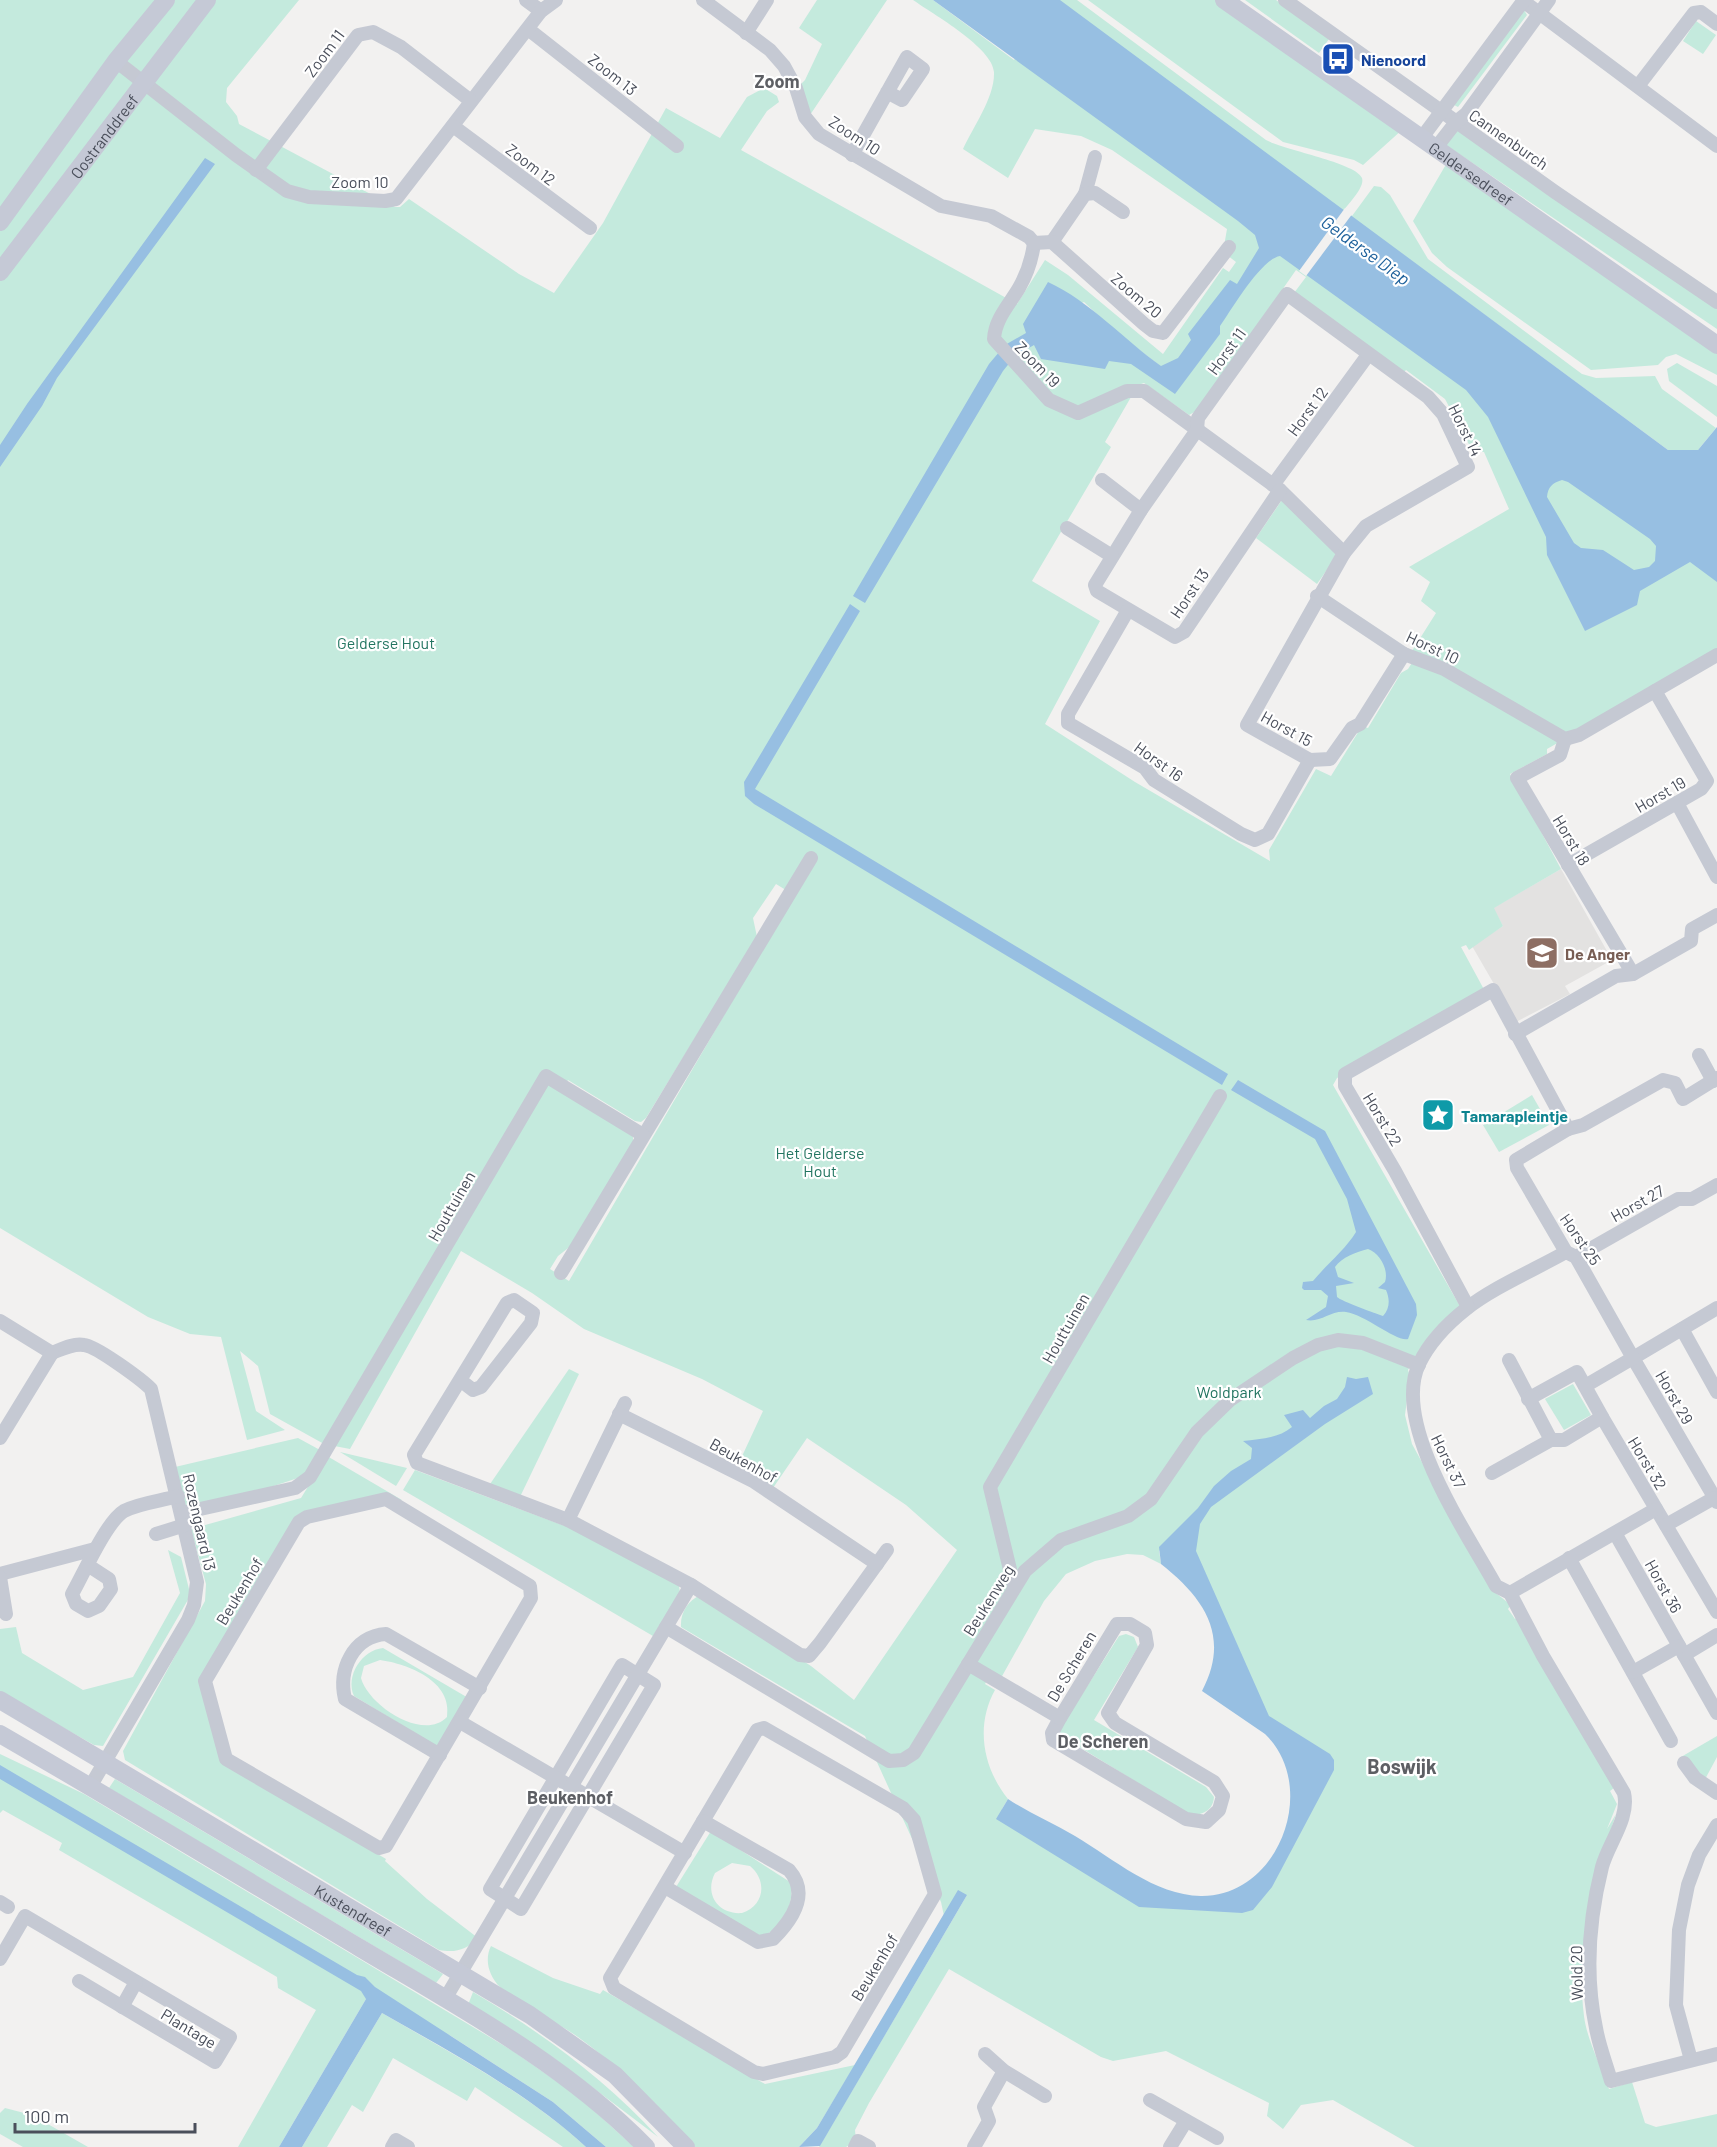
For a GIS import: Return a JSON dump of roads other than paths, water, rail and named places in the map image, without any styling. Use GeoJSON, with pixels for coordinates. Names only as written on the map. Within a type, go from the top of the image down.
{"type":"FeatureCollection","features":[{"type":"Feature","properties":{"kind":"main road","name":"Oostranddreef"},"geometry":{"type":"LineString","coordinates":[[0,222],[116,61],[166,0]]}},
{"type":"Feature","properties":{"kind":"main road","name":"Oostranddreef"},"geometry":{"type":"LineString","coordinates":[[0,272],[207,0]]}},
{"type":"Feature","properties":{"kind":"main road","name":"Geldersedreef"},"geometry":{"type":"LineString","coordinates":[[1224,0],[1717,335]]}},
{"type":"Feature","properties":{"kind":"main road","name":"Geldersedreef"},"geometry":{"type":"LineString","coordinates":[[1238,0],[1430,141],[1717,345]]}},
{"type":"Feature","properties":{"kind":"main road","name":"Kustendreef"},"geometry":{"type":"LineString","coordinates":[[0,1701],[530,2015],[615,2075],[686,2147]]}},
{"type":"Feature","properties":{"kind":"main road","name":"Kustendreef"},"geometry":{"type":"LineString","coordinates":[[0,1734],[445,1998],[574,2084],[646,2147]]}},
{"type":"Feature","properties":{"kind":"street"},"geometry":{"type":"LineString","coordinates":[[526,0],[541,12]]}},
{"type":"Feature","properties":{"kind":"street","name":"Zoom 10"},"geometry":{"type":"LineString","coordinates":[[143,82],[256,170],[287,191],[309,197],[385,201],[396,199],[541,12],[556,0]]}},
{"type":"Feature","properties":{"kind":"street","name":"Zoom 10"},"geometry":{"type":"LineString","coordinates":[[703,0],[770,50],[784,66],[796,88],[805,117],[819,134],[932,202],[991,216],[1029,237],[1034,243]]}},
{"type":"Feature","properties":{"kind":"street"},"geometry":{"type":"LineString","coordinates":[[746,33],[767,0]]}},
{"type":"Feature","properties":{"kind":"street","name":"Cannenburch"},"geometry":{"type":"LineString","coordinates":[[1285,0],[1440,111],[1717,302]]}},
{"type":"Feature","properties":{"kind":"street"},"geometry":{"type":"LineString","coordinates":[[1430,141],[1440,111],[1523,0],[1717,146]]}},
{"type":"Feature","properties":{"kind":"street"},"geometry":{"type":"LineString","coordinates":[[1430,141],[1466,114],[1549,0]]}},
{"type":"Feature","properties":{"kind":"street"},"geometry":{"type":"LineString","coordinates":[[1638,86],[1694,13],[1701,12],[1717,24]]}},
{"type":"Feature","properties":{"kind":"street","name":"Zoom 13"},"geometry":{"type":"LineString","coordinates":[[528,29],[677,146]]}},
{"type":"Feature","properties":{"kind":"street","name":"Zoom 11"},"geometry":{"type":"LineString","coordinates":[[256,170],[358,35],[373,32],[401,47],[471,101]]}},
{"type":"Feature","properties":{"kind":"street"},"geometry":{"type":"LineString","coordinates":[[116,61],[143,82]]}},
{"type":"Feature","properties":{"kind":"street"},"geometry":{"type":"LineString","coordinates":[[852,155],[887,92]]}},
{"type":"Feature","properties":{"kind":"street","name":"Zoom 12"},"geometry":{"type":"LineString","coordinates":[[453,126],[590,228]]}},
{"type":"Feature","properties":{"kind":"street"},"geometry":{"type":"LineString","coordinates":[[1034,243],[1052,242],[1084,194],[1095,157]]}},
{"type":"Feature","properties":{"kind":"street"},"geometry":{"type":"LineString","coordinates":[[1084,194],[1095,193],[1123,212]]}},
{"type":"Feature","properties":{"kind":"street","name":"Zoom 20"},"geometry":{"type":"LineString","coordinates":[[1052,242],[1144,324],[1153,331],[1163,333],[1229,247]]}},
{"type":"Feature","properties":{"kind":"street","name":"Zoom 19"},"geometry":{"type":"LineString","coordinates":[[1034,243],[1032,257],[1021,286],[995,327],[995,342],[1049,400],[1078,413],[1136,389],[1144,391],[1197,430]]}},
{"type":"Feature","properties":{"kind":"street","name":"Horst 14"},"geometry":{"type":"LineString","coordinates":[[1287,294],[1428,397],[1443,414],[1468,467],[1366,526],[1344,553]]}},
{"type":"Feature","properties":{"kind":"street","name":"Horst 11"},"geometry":{"type":"LineString","coordinates":[[1097,591],[1095,585],[1112,556],[1197,430],[1198,418],[1287,294]]}},
{"type":"Feature","properties":{"kind":"street","name":"Horst 12"},"geometry":{"type":"LineString","coordinates":[[1276,488],[1368,355]]}},
{"type":"Feature","properties":{"kind":"street"},"geometry":{"type":"LineString","coordinates":[[1197,430],[1276,488],[1344,553],[1317,596]]}},
{"type":"Feature","properties":{"kind":"street"},"geometry":{"type":"LineString","coordinates":[[1101,480],[1141,510]]}},
{"type":"Feature","properties":{"kind":"street","name":"Horst 13"},"geometry":{"type":"LineString","coordinates":[[1097,591],[1175,637],[1184,632],[1276,488]]}},
{"type":"Feature","properties":{"kind":"street"},"geometry":{"type":"LineString","coordinates":[[1067,528],[1112,556]]}},
{"type":"Feature","properties":{"kind":"street","name":"Horst 10"},"geometry":{"type":"LineString","coordinates":[[1317,596],[1404,654],[1444,669],[1565,739]]}},
{"type":"Feature","properties":{"kind":"street","name":"Horst 15"},"geometry":{"type":"LineString","coordinates":[[1317,596],[1247,725],[1311,760],[1330,759],[1352,728],[1360,724],[1404,654]]}},
{"type":"Feature","properties":{"kind":"street","name":"Horst 16"},"geometry":{"type":"LineString","coordinates":[[1128,610],[1068,714],[1068,723],[1146,768],[1154,780],[1256,840],[1268,834],[1311,760]]}},
{"type":"Feature","properties":{"kind":"street"},"geometry":{"type":"LineString","coordinates":[[1565,739],[1571,739],[1717,655]]}},
{"type":"Feature","properties":{"kind":"street","name":"Horst 19"},"geometry":{"type":"LineString","coordinates":[[1568,865],[1701,789],[1707,781],[1685,739],[1655,691]]}},
{"type":"Feature","properties":{"kind":"street","name":"Horst 18"},"geometry":{"type":"LineString","coordinates":[[1565,739],[1560,755],[1517,778],[1633,974]]}},
{"type":"Feature","properties":{"kind":"street"},"geometry":{"type":"LineString","coordinates":[[1677,803],[1717,877]]}},
{"type":"Feature","properties":{"kind":"street"},"geometry":{"type":"LineString","coordinates":[[561,1273],[811,858]]}},
{"type":"Feature","properties":{"kind":"street"},"geometry":{"type":"LineString","coordinates":[[1515,1034],[1616,976],[1633,974],[1692,941],[1692,929],[1717,915]]}},
{"type":"Feature","properties":{"kind":"street","name":"Horst 22"},"geometry":{"type":"LineString","coordinates":[[1468,1307],[1395,1171],[1345,1086],[1345,1074],[1493,990],[1568,1129]]}},
{"type":"Feature","properties":{"kind":"street","name":"Horst 25"},"geometry":{"type":"LineString","coordinates":[[1633,1358],[1517,1168],[1516,1160],[1568,1129],[1583,1125],[1663,1080],[1675,1083],[1683,1099],[1715,1080],[1699,1055]]}},
{"type":"Feature","properties":{"kind":"street","name":"Houttuinen"},"geometry":{"type":"LineString","coordinates":[[183,1519],[295,1488],[310,1477],[546,1076],[643,1135]]}},
{"type":"Feature","properties":{"kind":"street","name":"Houttuinen"},"geometry":{"type":"LineString","coordinates":[[1014,1586],[990,1486],[1220,1096]]}},
{"type":"Feature","properties":{"kind":"street","name":"Horst 27"},"geometry":{"type":"LineString","coordinates":[[1468,1307],[1678,1199],[1692,1199],[1717,1185]]}},
{"type":"Feature","properties":{"kind":"street"},"geometry":{"type":"LineString","coordinates":[[460,1380],[473,1390],[481,1387],[531,1323],[533,1313],[514,1300],[507,1303],[414,1455],[417,1463],[568,1520],[691,1585],[800,1655],[809,1656],[887,1550]]}},
{"type":"Feature","properties":{"kind":"street","name":"Horst 37"},"geometry":{"type":"LineString","coordinates":[[1468,1307],[1438,1334],[1419,1365],[1414,1407],[1417,1433],[1428,1460],[1496,1586],[1510,1593],[1543,1656],[1620,1785]]}},
{"type":"Feature","properties":{"kind":"street"},"geometry":{"type":"LineString","coordinates":[[1528,1399],[1576,1372],[1585,1386],[1717,1308]]}},
{"type":"Feature","properties":{"kind":"street"},"geometry":{"type":"LineString","coordinates":[[0,1321],[52,1353],[0,1438]]}},
{"type":"Feature","properties":{"kind":"street"},"geometry":{"type":"LineString","coordinates":[[1682,1329],[1717,1392]]}},
{"type":"Feature","properties":{"kind":"street","name":"Beukenweg"},"geometry":{"type":"LineString","coordinates":[[666,1627],[889,1761],[903,1760],[914,1753],[1025,1571],[1061,1540],[1128,1516],[1151,1499],[1197,1432],[1230,1400],[1293,1358],[1317,1345],[1338,1340],[1363,1343],[1419,1365]]}},
{"type":"Feature","properties":{"kind":"street","name":"Rozengaard 13"},"geometry":{"type":"LineString","coordinates":[[52,1353],[71,1345],[86,1344],[133,1374],[151,1389],[197,1582],[194,1605],[188,1620],[90,1787]]}},
{"type":"Feature","properties":{"kind":"street","name":"Horst 29"},"geometry":{"type":"LineString","coordinates":[[1633,1358],[1716,1500]]}},
{"type":"Feature","properties":{"kind":"street"},"geometry":{"type":"LineString","coordinates":[[1509,1360],[1551,1440]]}},
{"type":"Feature","properties":{"kind":"street","name":"Horst 32"},"geometry":{"type":"LineString","coordinates":[[1585,1386],[1666,1525]]}},
{"type":"Feature","properties":{"kind":"street","name":"Beukenhof"},"geometry":{"type":"LineString","coordinates":[[568,1520],[622,1408],[753,1481],[877,1564]]}},
{"type":"Feature","properties":{"kind":"street"},"geometry":{"type":"LineString","coordinates":[[1492,1473],[1551,1440],[1564,1440],[1602,1417]]}},
{"type":"Feature","properties":{"kind":"street"},"geometry":{"type":"LineString","coordinates":[[89,1566],[95,1548],[122,1512],[178,1496]]}},
{"type":"Feature","properties":{"kind":"street","name":"Beukenhof"},"geometry":{"type":"LineString","coordinates":[[386,1499],[531,1586],[531,1598],[480,1688],[386,1846],[379,1848],[226,1759],[205,1681],[299,1522],[307,1517],[386,1499]]}},
{"type":"Feature","properties":{"kind":"street"},"geometry":{"type":"LineString","coordinates":[[1666,1525],[1716,1500]]}},
{"type":"Feature","properties":{"kind":"street"},"geometry":{"type":"LineString","coordinates":[[1510,1593],[1656,1509]]}},
{"type":"Feature","properties":{"kind":"street"},"geometry":{"type":"LineString","coordinates":[[156,1534],[183,1519]]}},
{"type":"Feature","properties":{"kind":"street","name":"Horst 36"},"geometry":{"type":"LineString","coordinates":[[1666,1525],[1717,1612]]}},
{"type":"Feature","properties":{"kind":"street","name":"Horst 36"},"geometry":{"type":"LineString","coordinates":[[1615,1533],[1717,1713]]}},
{"type":"Feature","properties":{"kind":"street"},"geometry":{"type":"LineString","coordinates":[[6,1614],[0,1576],[95,1548]]}},
{"type":"Feature","properties":{"kind":"street"},"geometry":{"type":"LineString","coordinates":[[1569,1558],[1671,1741]]}},
{"type":"Feature","properties":{"kind":"street"},"geometry":{"type":"LineString","coordinates":[[445,1998],[691,1585]]}},
{"type":"Feature","properties":{"kind":"street","name":"De Scheren"},"geometry":{"type":"LineString","coordinates":[[1117,1624],[1130,1624],[1144,1633],[1147,1645],[1108,1713],[1115,1723],[1214,1782],[1223,1796],[1219,1810],[1206,1822],[1186,1819],[1053,1740],[1052,1733],[1060,1718],[1108,1636],[1117,1624]]}},
{"type":"Feature","properties":{"kind":"street"},"geometry":{"type":"LineString","coordinates":[[440,1755],[345,1699],[341,1683],[349,1656],[377,1635],[386,1634],[480,1688]]}},
{"type":"Feature","properties":{"kind":"street"},"geometry":{"type":"LineString","coordinates":[[1633,1672],[1717,1635]]}},
{"type":"Feature","properties":{"kind":"street","name":"De Scheren"},"geometry":{"type":"LineString","coordinates":[[968,1664],[1060,1718]]}},
{"type":"Feature","properties":{"kind":"street"},"geometry":{"type":"LineString","coordinates":[[622,1665],[636,1674],[654,1685],[521,1909],[490,1889],[622,1665]]}},
{"type":"Feature","properties":{"kind":"street"},"geometry":{"type":"LineString","coordinates":[[460,1722],[685,1853]]}},
{"type":"Feature","properties":{"kind":"street","name":"Beukenhof"},"geometry":{"type":"LineString","coordinates":[[764,1728],[903,1808],[914,1820],[935,1894],[842,2052],[835,2057],[763,2074],[754,2072],[614,1988],[610,1978],[685,1853],[757,1730],[764,1728]]}},
{"type":"Feature","properties":{"kind":"street"},"geometry":{"type":"LineString","coordinates":[[1684,1763],[1695,1778],[1717,1793]]}},
{"type":"Feature","properties":{"kind":"street","name":"Wold 20"},"geometry":{"type":"LineString","coordinates":[[1620,1785],[1626,1801],[1602,1866],[1590,1948],[1590,1986],[1596,2030],[1611,2081],[1717,2054]]}},
{"type":"Feature","properties":{"kind":"street"},"geometry":{"type":"LineString","coordinates":[[665,1887],[758,1942],[773,1939],[795,1910],[800,1894],[797,1879],[789,1870],[703,1821]]}},
{"type":"Feature","properties":{"kind":"street"},"geometry":{"type":"LineString","coordinates":[[1691,2061],[1676,2005],[1679,1930],[1688,1885],[1699,1855],[1717,1825]]}},
{"type":"Feature","properties":{"kind":"street","name":"Plantage"},"geometry":{"type":"LineString","coordinates":[[0,1959],[5,1937],[25,1916],[230,2037],[215,2062],[79,1982]]}},
{"type":"Feature","properties":{"kind":"street"},"geometry":{"type":"LineString","coordinates":[[122,2007],[136,1982]]}},
{"type":"Feature","properties":{"kind":"street"},"geometry":{"type":"LineString","coordinates":[[985,2054],[1004,2071],[1045,2096]]}},
{"type":"Feature","properties":{"kind":"street"},"geometry":{"type":"LineString","coordinates":[[974,2147],[989,2121],[984,2107],[1004,2071]]}},
{"type":"Feature","properties":{"kind":"street"},"geometry":{"type":"LineString","coordinates":[[1150,2100],[1217,2138]]}},
{"type":"Feature","properties":{"kind":"street"},"geometry":{"type":"LineString","coordinates":[[1170,2147],[1186,2121]]}},
{"type":"Feature","properties":{"kind":"street"},"geometry":{"type":"LineString","coordinates":[[392,2147],[396,2140],[408,2147]]}},
{"type":"Feature","properties":{"kind":"street"},"geometry":{"type":"LineString","coordinates":[[855,2147],[858,2141],[869,2147]]}},
{"type":"Feature","properties":{"kind":"water","name":"Gelderse Diep"},"geometry":{"type":"Polygon","coordinates":[[[933,0],[1060,0],[1668,450],[1698,450],[1717,427],[1717,582],[1690,562],[1640,591],[1637,605],[1585,631],[1547,555],[1546,537],[1488,417],[1466,390],[1280,256],[1264,266],[1247,286],[1220,326],[1220,334],[1175,394],[1131,364],[1109,361],[1105,369],[1041,359],[1034,345],[1015,356],[1003,371],[865,603],[853,596],[989,364],[1005,345],[1026,333],[1023,324],[1048,282],[1093,310],[1161,366],[1178,358],[1191,340],[1188,334],[1230,280],[1237,284],[1259,248],[1255,235],[933,0]],[[1562,480],[1553,484],[1547,497],[1574,543],[1581,548],[1603,550],[1634,570],[1649,567],[1655,561],[1656,546],[1650,539],[1562,480]]]}},
{"type":"Feature","properties":{"kind":"water"},"geometry":{"type":"Polygon","coordinates":[[[205,158],[215,164],[57,378],[42,406],[0,467],[0,445],[27,404],[205,158]]]}},
{"type":"Feature","properties":{"kind":"water"},"geometry":{"type":"Polygon","coordinates":[[[850,604],[860,611],[755,789],[1228,1074],[1222,1085],[754,804],[745,796],[744,782],[850,604]]]}},
{"type":"Feature","properties":{"kind":"water"},"geometry":{"type":"Polygon","coordinates":[[[1238,1080],[1325,1131],[1416,1304],[1417,1315],[1408,1339],[1396,1336],[1346,1312],[1316,1320],[1306,1320],[1326,1307],[1328,1296],[1321,1290],[1304,1290],[1303,1282],[1313,1281],[1347,1245],[1356,1232],[1347,1199],[1315,1139],[1231,1090],[1238,1080]],[[1368,1249],[1354,1253],[1341,1260],[1335,1267],[1338,1277],[1354,1283],[1336,1286],[1337,1297],[1383,1316],[1389,1304],[1388,1297],[1386,1290],[1378,1288],[1385,1282],[1386,1272],[1380,1258],[1368,1249]]]}},
{"type":"Feature","properties":{"kind":"water"},"geometry":{"type":"Polygon","coordinates":[[[1347,1377],[1356,1379],[1368,1377],[1373,1394],[1325,1424],[1211,1507],[1200,1524],[1196,1551],[1269,1716],[1330,1754],[1334,1760],[1334,1770],[1272,1887],[1253,1910],[1242,1913],[1139,1907],[996,1819],[1008,1799],[1075,1836],[1151,1883],[1184,1894],[1201,1896],[1228,1892],[1252,1879],[1270,1859],[1283,1835],[1289,1809],[1289,1782],[1281,1756],[1265,1734],[1202,1691],[1214,1653],[1213,1636],[1201,1605],[1190,1590],[1161,1564],[1159,1547],[1198,1508],[1214,1486],[1231,1471],[1251,1459],[1252,1448],[1243,1441],[1269,1437],[1287,1431],[1292,1427],[1284,1415],[1303,1410],[1310,1418],[1337,1399],[1345,1387],[1347,1377]]]}},
{"type":"Feature","properties":{"kind":"water"},"geometry":{"type":"Polygon","coordinates":[[[0,1765],[357,1975],[365,1977],[375,1987],[553,2102],[606,2147],[586,2147],[539,2108],[514,2091],[382,2013],[302,2147],[279,2147],[366,1999],[361,1991],[0,1779],[0,1765]]]}},
{"type":"Feature","properties":{"kind":"water"},"geometry":{"type":"Polygon","coordinates":[[[958,1890],[967,1895],[820,2146],[799,2147],[817,2128],[958,1890]]]}},
{"type":"Feature","properties":{"kind":"place","name":"Nienoord"},"geometry":{"type":"Point","coordinates":[1338,59]}},
{"type":"Feature","properties":{"kind":"place","name":"De Anger"},"geometry":{"type":"Point","coordinates":[1542,953]}},
{"type":"Feature","properties":{"kind":"place","name":"Tamarapleintje"},"geometry":{"type":"Point","coordinates":[1438,1115]}},
{"type":"Feature","properties":{"kind":"district","name":"Zoom"},"geometry":{"type":"Point","coordinates":[777,81]}},
{"type":"Feature","properties":{"kind":"district","name":"De Scheren"},"geometry":{"type":"Point","coordinates":[1103,1741]}},
{"type":"Feature","properties":{"kind":"district","name":"Boswijk"},"geometry":{"type":"Point","coordinates":[1402,1766]}},
{"type":"Feature","properties":{"kind":"district","name":"Beukenhof"},"geometry":{"type":"Point","coordinates":[570,1797]}},
{"type":"Feature","properties":{"kind":"park label","name":"Gelderse Hout"},"geometry":{"type":"Point","coordinates":[386,642]}},
{"type":"Feature","properties":{"kind":"park label","name":"Het Gelderse Hout"},"geometry":{"type":"Point","coordinates":[820,1161]}},
{"type":"Feature","properties":{"kind":"park label","name":"Woldpark"},"geometry":{"type":"Point","coordinates":[1229,1391]}}]}
